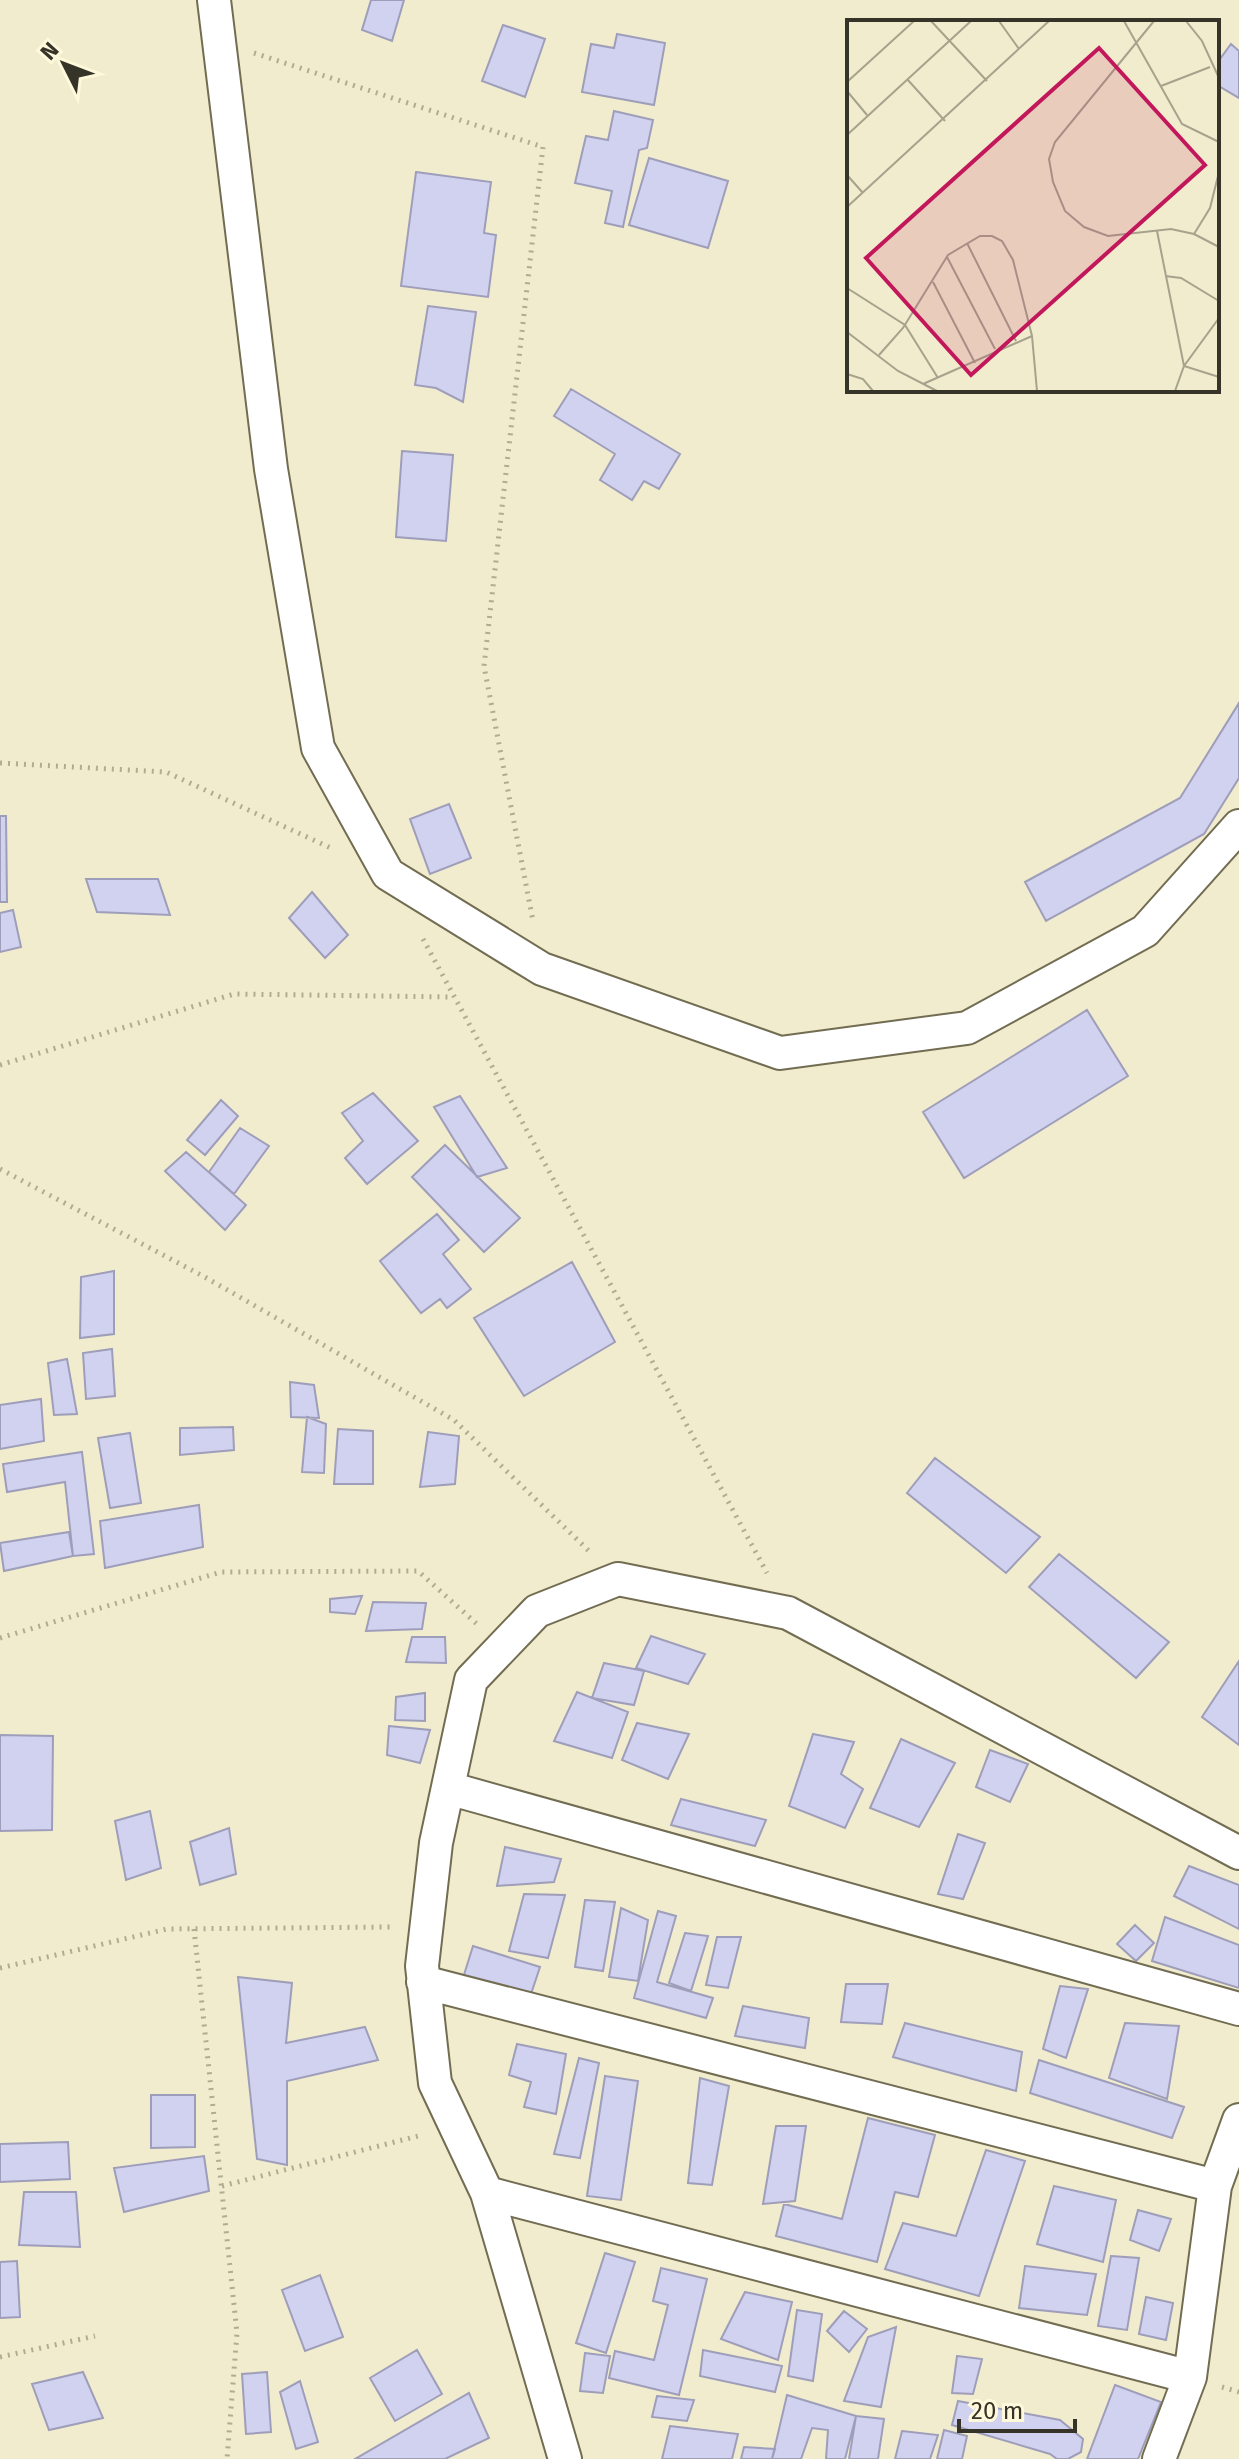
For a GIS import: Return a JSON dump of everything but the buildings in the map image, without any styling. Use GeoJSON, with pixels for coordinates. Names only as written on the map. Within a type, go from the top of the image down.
{"type":"FeatureCollection","features":[{"type":"Feature","properties":{"kind":"street"},"geometry":{"type":"LineString","coordinates":[[214,0],[271,469],[318,748],[388,874],[542,969],[780,1053],[967,1028],[1145,931],[1239,826]]}},
{"type":"Feature","properties":{"kind":"street"},"geometry":{"type":"LineString","coordinates":[[565,2459],[487,2193],[435,2083],[422,1966],[436,1843],[471,1680],[537,1611],[618,1579],[788,1613],[1239,1853]]}},
{"type":"Feature","properties":{"kind":"street"},"geometry":{"type":"LineString","coordinates":[[448,1788],[1239,2009]]}},
{"type":"Feature","properties":{"kind":"street"},"geometry":{"type":"LineString","coordinates":[[423,1982],[1215,2186]]}},
{"type":"Feature","properties":{"kind":"street"},"geometry":{"type":"LineString","coordinates":[[1159,2459],[1190,2377],[1215,2186],[1239,2120]]}},
{"type":"Feature","properties":{"kind":"street"},"geometry":{"type":"LineString","coordinates":[[487,2193],[1190,2377]]}},
{"type":"Feature","properties":{"kind":"path"},"geometry":{"type":"LineString","coordinates":[[219,41],[543,147],[484,666],[542,969]]}},
{"type":"Feature","properties":{"kind":"path"},"geometry":{"type":"LineString","coordinates":[[0,763],[166,772],[388,874]]}},
{"type":"Feature","properties":{"kind":"path"},"geometry":{"type":"LineString","coordinates":[[417,929],[788,1613]]}},
{"type":"Feature","properties":{"kind":"path"},"geometry":{"type":"LineString","coordinates":[[0,1065],[234,994],[454,997]]}},
{"type":"Feature","properties":{"kind":"path"},"geometry":{"type":"LineString","coordinates":[[0,1169],[203,1276],[454,1420],[618,1579]]}},
{"type":"Feature","properties":{"kind":"path"},"geometry":{"type":"LineString","coordinates":[[0,1638],[221,1572],[418,1571],[503,1647]]}},
{"type":"Feature","properties":{"kind":"path"},"geometry":{"type":"LineString","coordinates":[[0,1968],[167,1929],[426,1927]]}},
{"type":"Feature","properties":{"kind":"path"},"geometry":{"type":"LineString","coordinates":[[194,1929],[237,2333],[227,2459]]}},
{"type":"Feature","properties":{"kind":"path"},"geometry":{"type":"LineString","coordinates":[[222,2186],[456,2126]]}},
{"type":"Feature","properties":{"kind":"path"},"geometry":{"type":"LineString","coordinates":[[0,2357],[95,2336]]}}]}
